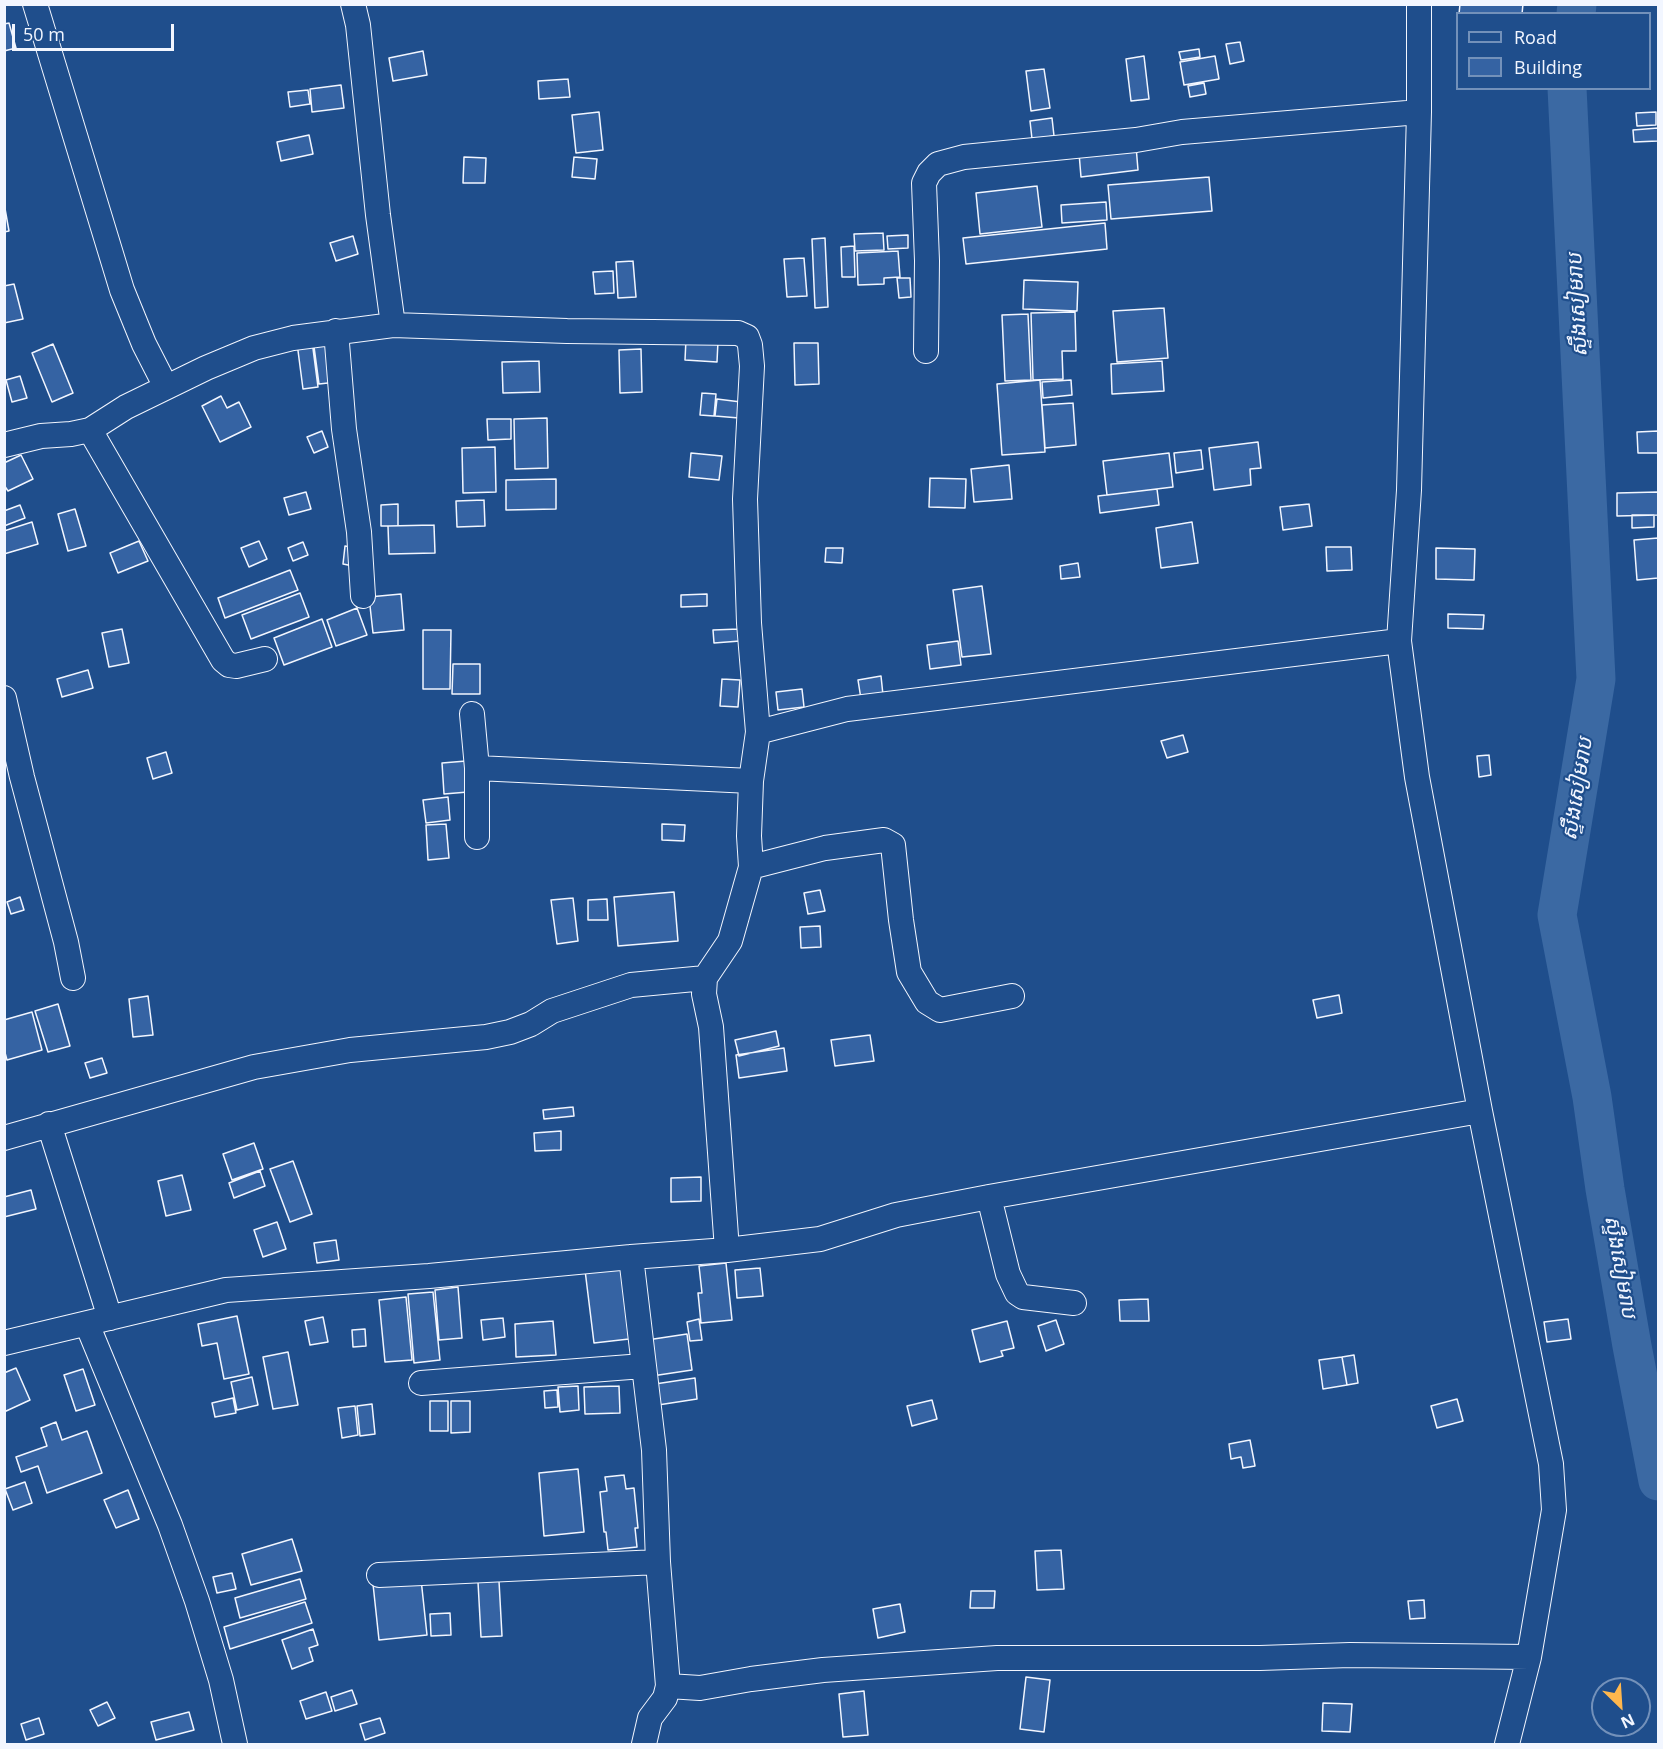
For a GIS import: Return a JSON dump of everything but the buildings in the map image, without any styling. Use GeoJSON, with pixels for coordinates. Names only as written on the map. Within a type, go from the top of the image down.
{"type":"FeatureCollection","features":[{"type":"Feature","properties":{"kind":"street"},"geometry":{"type":"LineString","coordinates":[[35,4],[122,290],[144,344],[166,387]]}},
{"type":"Feature","properties":{"kind":"street"},"geometry":{"type":"LineString","coordinates":[[352,4],[358,25],[378,215],[393,325]]}},
{"type":"Feature","properties":{"kind":"street"},"geometry":{"type":"LineString","coordinates":[[1419,4],[1419,112],[1408,490],[1399,641],[1417,777],[1480,1111],[1551,1464],[1554,1510],[1529,1657],[1507,1744]]}},
{"type":"Feature","properties":{"kind":"street"},"geometry":{"type":"LineString","coordinates":[[926,351],[927,261],[924,183],[929,173],[938,164],[964,158],[1136,140],[1182,132],[1419,112]]}},
{"type":"Feature","properties":{"kind":"street"},"geometry":{"type":"LineString","coordinates":[[4,445],[41,436],[90,430],[126,407],[254,348],[293,338],[336,331],[393,325],[567,332],[738,333],[747,337],[752,366],[745,510],[749,623],[758,732],[751,781],[749,836],[751,867],[730,941],[705,978],[704,994],[711,1028],[727,1250]]}},
{"type":"Feature","properties":{"kind":"street"},"geometry":{"type":"LineString","coordinates":[[336,331],[344,429],[359,532],[363,596]]}},
{"type":"Feature","properties":{"kind":"street"},"geometry":{"type":"LineString","coordinates":[[90,430],[223,660],[229,665],[236,666],[265,659]]}},
{"type":"Feature","properties":{"kind":"street"},"geometry":{"type":"LineString","coordinates":[[758,732],[847,709],[1399,641]]}},
{"type":"Feature","properties":{"kind":"street"},"geometry":{"type":"LineString","coordinates":[[4,698],[13,780],[66,942],[73,978]]}},
{"type":"Feature","properties":{"kind":"street"},"geometry":{"type":"LineString","coordinates":[[472,714],[477,768],[477,837]]}},
{"type":"Feature","properties":{"kind":"street"},"geometry":{"type":"LineString","coordinates":[[477,768],[751,781]]}},
{"type":"Feature","properties":{"kind":"street"},"geometry":{"type":"LineString","coordinates":[[751,867],[825,848],[884,840],[893,845],[909,972],[927,1002],[940,1010],[1012,996]]}},
{"type":"Feature","properties":{"kind":"street"},"geometry":{"type":"LineString","coordinates":[[4,1138],[254,1067],[350,1050],[486,1037],[510,1032],[531,1024],[552,1011],[631,985],[705,978]]}},
{"type":"Feature","properties":{"kind":"street"},"geometry":{"type":"LineString","coordinates":[[4,1343],[226,1290],[429,1276],[727,1250],[820,1239],[896,1215],[1480,1111]]}},
{"type":"Feature","properties":{"kind":"street"},"geometry":{"type":"LineString","coordinates":[[49,1124],[99,1321],[196,1601],[221,1680],[235,1744]]}},
{"type":"Feature","properties":{"kind":"street"},"geometry":{"type":"LineString","coordinates":[[989,1197],[1008,1274],[1017,1293],[1023,1297],[1074,1303]]}},
{"type":"Feature","properties":{"kind":"street"},"geometry":{"type":"LineString","coordinates":[[631,1257],[654,1450],[658,1562],[668,1686],[665,1698],[650,1718],[644,1744]]}},
{"type":"Feature","properties":{"kind":"street"},"geometry":{"type":"LineString","coordinates":[[421,1383],[643,1366]]}},
{"type":"Feature","properties":{"kind":"street"},"geometry":{"type":"LineString","coordinates":[[379,1575],[658,1562]]}},
{"type":"Feature","properties":{"kind":"street"},"geometry":{"type":"LineString","coordinates":[[668,1686],[700,1688],[823,1670],[997,1658],[1260,1658],[1350,1655],[1529,1657]]}},
{"type":"Feature","properties":{"kind":"waterway","name":"ស្ទឹងសៀមរាប"},"geometry":{"type":"LineString","coordinates":[[1576,12],[1577,4]]}},
{"type":"Feature","properties":{"kind":"waterway","name":"ស្ទឹងសៀមរាប"},"geometry":{"type":"LineString","coordinates":[[1567,90],[1596,679],[1557,915],[1592,1097],[1605,1189],[1658,1481]]}}]}
